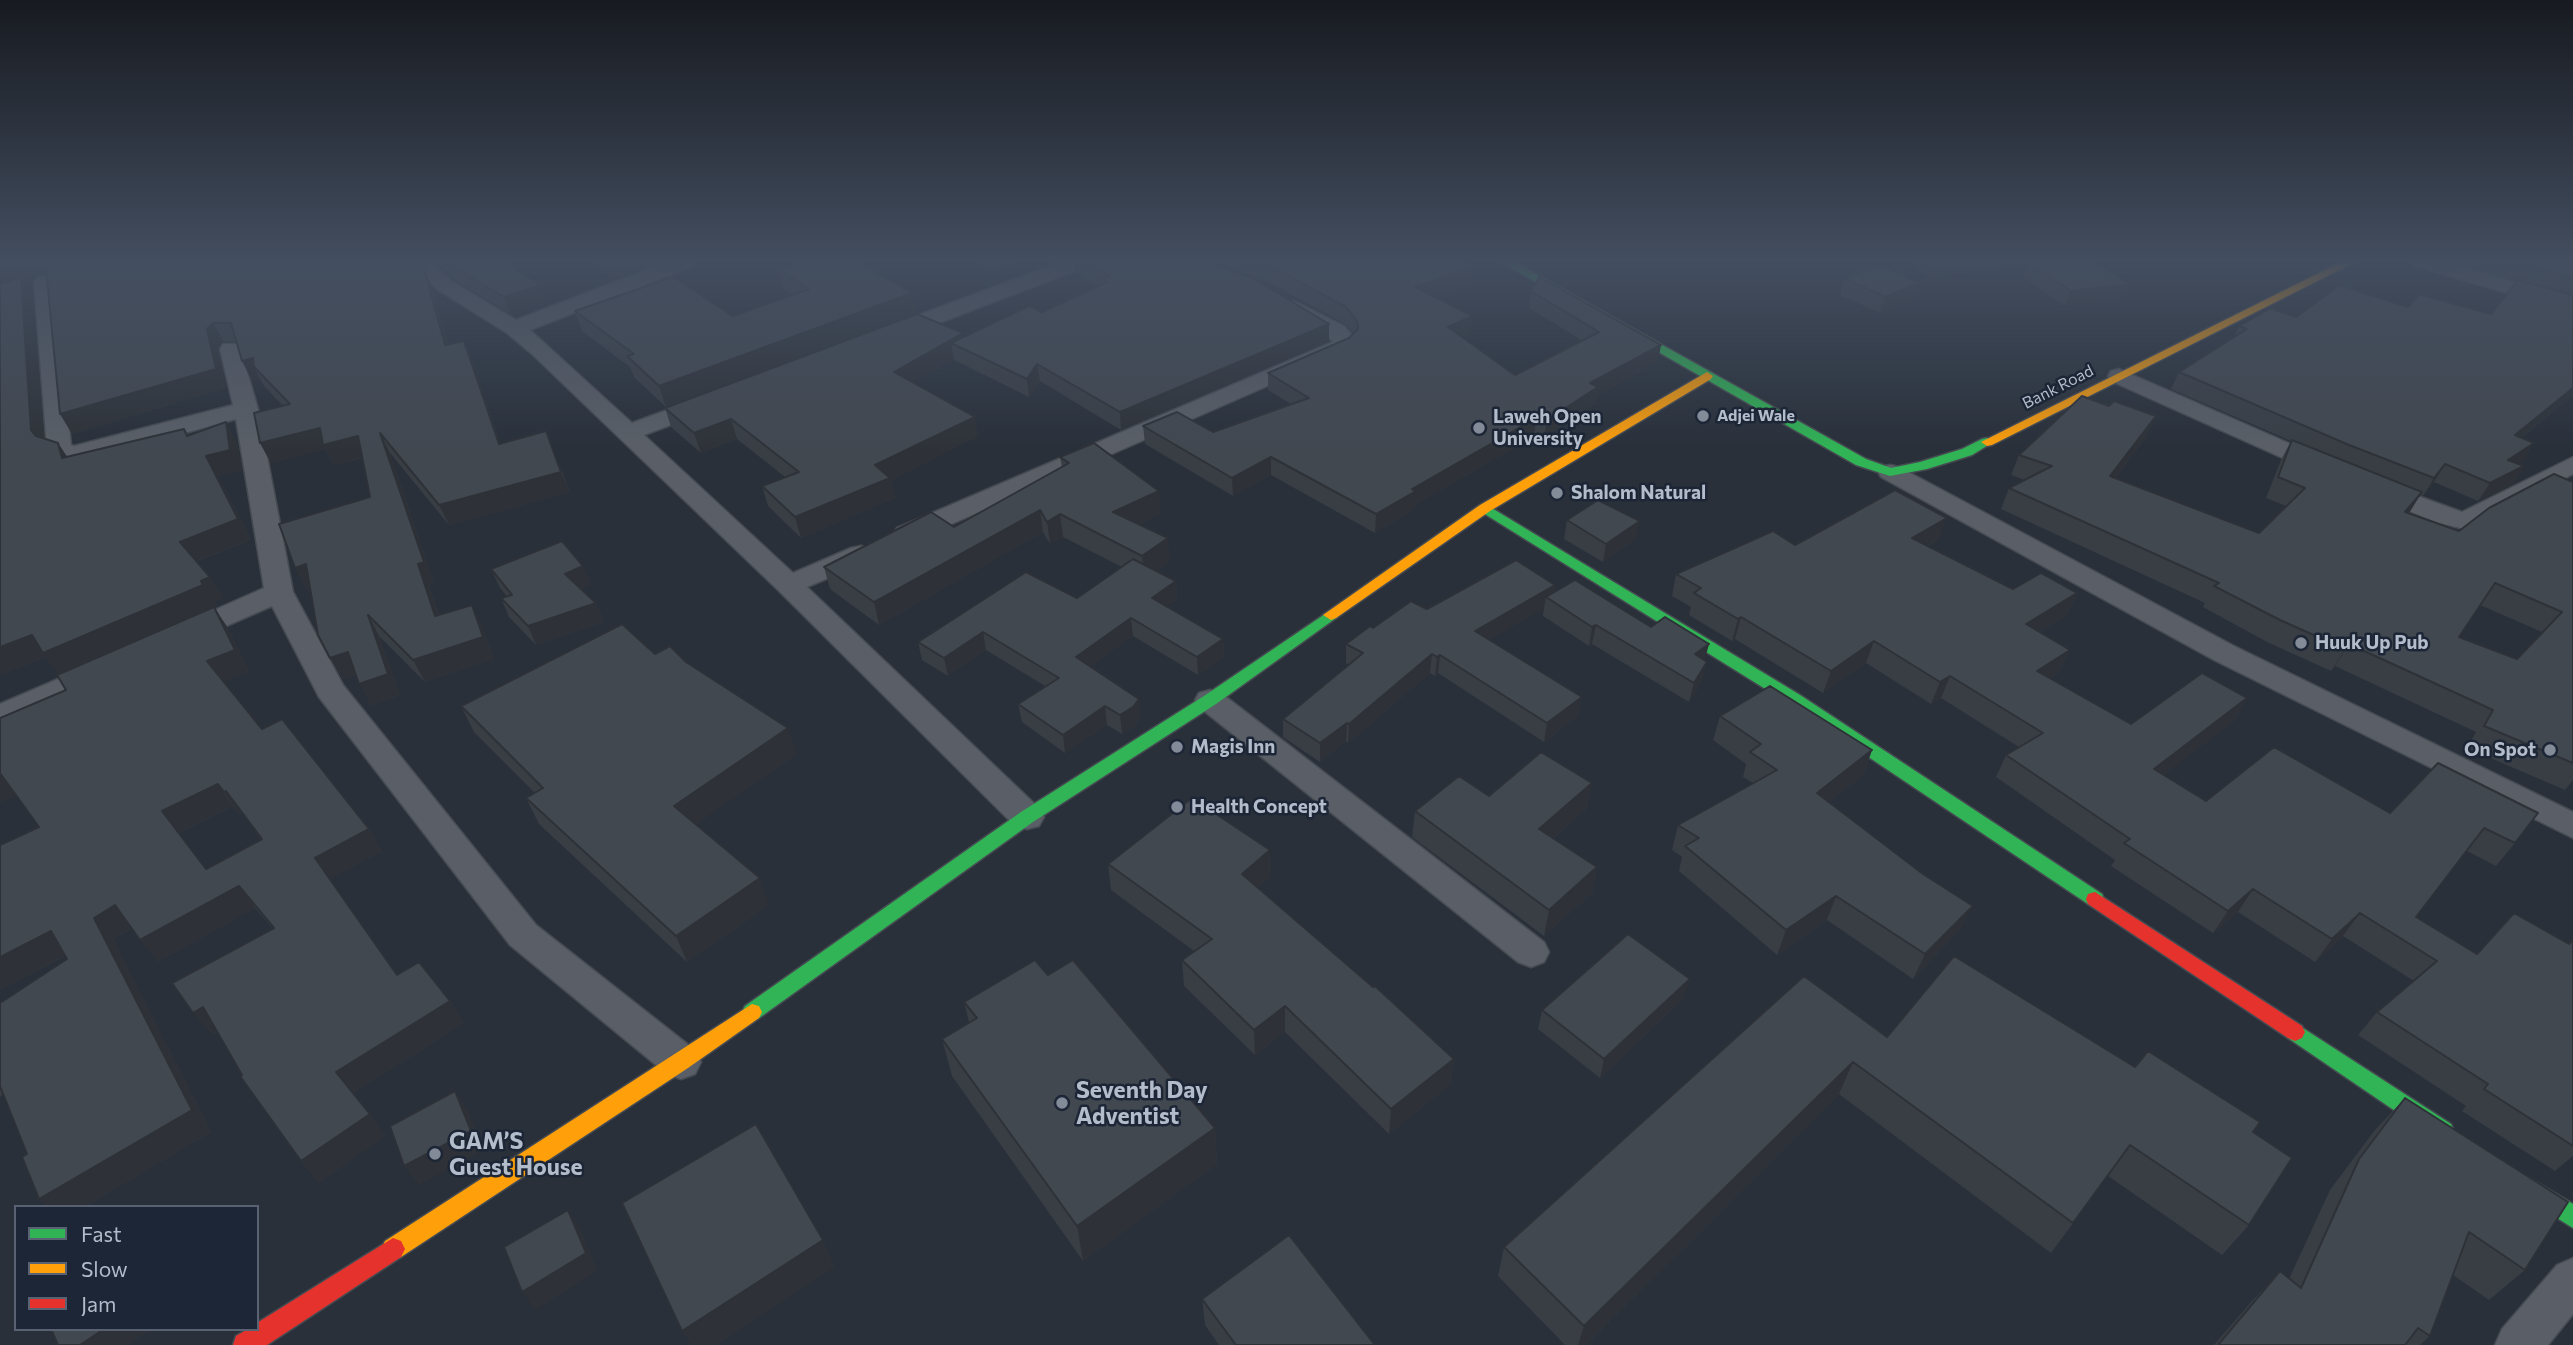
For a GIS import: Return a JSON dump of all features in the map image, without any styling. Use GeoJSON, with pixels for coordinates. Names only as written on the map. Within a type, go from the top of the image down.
{"type":"FeatureCollection","features":[{"type":"Feature","properties":{"kind":"street"},"geometry":{"type":"LineString","coordinates":[[39,325],[59,449],[72,454],[97,450],[246,409]]}},
{"type":"Feature","properties":{"kind":"street"},"geometry":{"type":"LineString","coordinates":[[508,325],[789,585],[1027,817]]}},
{"type":"Feature","properties":{"kind":"street"},"geometry":{"type":"LineString","coordinates":[[514,328],[522,325]]}},
{"type":"Feature","properties":{"kind":"street"},"geometry":{"type":"LineString","coordinates":[[876,339],[914,325]]}},
{"type":"Feature","properties":{"kind":"street"},"geometry":{"type":"LineString","coordinates":[[789,585],[1339,348],[1344,344],[1343,338],[1325,325]]}},
{"type":"Feature","properties":{"kind":"street"},"geometry":{"type":"LineString","coordinates":[[1617,325],[1861,462],[1891,472],[2224,653],[2573,825]]}},
{"type":"Feature","properties":{"kind":"street","name":"Bank Road"},"geometry":{"type":"LineString","coordinates":[[1891,472],[1922,466],[1966,452],[2223,325]]}},
{"type":"Feature","properties":{"kind":"street"},"geometry":{"type":"LineString","coordinates":[[231,349],[246,409],[279,592],[330,690],[523,935],[681,1062]]}},
{"type":"Feature","properties":{"kind":"street"},"geometry":{"type":"LineString","coordinates":[[245,1345],[681,1062],[1027,817],[1210,700],[1485,508],[1707,376]]}},
{"type":"Feature","properties":{"kind":"street"},"geometry":{"type":"LineString","coordinates":[[2119,376],[2346,477],[2447,517],[2465,521],[2573,464]]}},
{"type":"Feature","properties":{"kind":"street"},"geometry":{"type":"LineString","coordinates":[[627,433],[725,396]]}},
{"type":"Feature","properties":{"kind":"street"},"geometry":{"type":"LineString","coordinates":[[1485,508],[1794,699],[2457,1140]]}},
{"type":"Feature","properties":{"kind":"street"},"geometry":{"type":"LineString","coordinates":[[165,643],[279,592]]}},
{"type":"Feature","properties":{"kind":"street"},"geometry":{"type":"LineString","coordinates":[[0,716],[127,659]]}},
{"type":"Feature","properties":{"kind":"street"},"geometry":{"type":"LineString","coordinates":[[1210,700],[1531,951]]}},
{"type":"Feature","properties":{"kind":"street"},"geometry":{"type":"LineString","coordinates":[[2503,1171],[2573,1217]]}},
{"type":"Feature","properties":{"kind":"street"},"geometry":{"type":"LineString","coordinates":[[2518,1345],[2573,1280]]}},
{"type":"Feature","properties":{"kind":"building"},"geometry":{"type":"Polygon","coordinates":[[[0,325],[24,325],[31,430],[36,436],[58,443],[62,458],[184,429],[187,436],[226,422],[230,450],[206,456],[238,519],[180,542],[210,577],[201,581],[203,585],[43,653],[32,635],[0,647],[0,325]]]}},
{"type":"Feature","properties":{"kind":"building"},"geometry":{"type":"Polygon","coordinates":[[[51,325],[211,325],[207,329],[216,369],[60,414],[51,325]]]}},
{"type":"Feature","properties":{"kind":"building"},"geometry":{"type":"Polygon","coordinates":[[[232,325],[439,325],[445,345],[464,341],[499,444],[546,431],[561,472],[439,505],[380,433],[424,562],[418,564],[435,616],[472,605],[483,637],[413,660],[368,615],[388,674],[359,684],[348,652],[330,658],[318,635],[306,564],[295,568],[279,524],[370,497],[358,436],[323,445],[320,428],[260,443],[254,413],[290,404],[254,367],[253,358],[242,361],[232,325]]]}},
{"type":"Feature","properties":{"kind":"building"},"geometry":{"type":"Polygon","coordinates":[[[594,325],[826,325],[659,386],[627,356],[634,354],[594,325]]]}},
{"type":"Feature","properties":{"kind":"building"},"geometry":{"type":"Polygon","coordinates":[[[888,325],[943,325],[963,333],[894,372],[975,417],[875,465],[890,478],[795,517],[762,486],[799,472],[731,419],[694,433],[665,408],[888,325]]]}},
{"type":"Feature","properties":{"kind":"building"},"geometry":{"type":"Polygon","coordinates":[[[989,325],[1327,325],[1120,412],[1037,364],[1027,379],[951,343],[989,325]]]}},
{"type":"Feature","properties":{"kind":"building"},"geometry":{"type":"Polygon","coordinates":[[[1357,325],[1453,325],[1448,327],[1515,375],[1599,332],[1587,325],[1625,325],[1661,345],[1590,383],[1598,387],[1547,420],[1536,418],[1412,489],[1416,491],[1376,514],[1271,457],[1232,478],[1143,426],[1177,412],[1213,432],[1309,398],[1268,373],[1349,338],[1358,329],[1357,325]]]}},
{"type":"Feature","properties":{"kind":"building"},"geometry":{"type":"Polygon","coordinates":[[[2573,325],[2573,388],[2515,435],[2534,443],[2508,460],[2524,466],[2490,483],[2445,464],[2434,478],[2349,445],[2179,372],[2247,329],[2239,326],[2573,325]]]}},
{"type":"Feature","properties":{"kind":"building"},"geometry":{"type":"Polygon","coordinates":[[[2082,396],[2109,406],[2114,401],[2156,416],[2110,476],[2259,533],[2305,488],[2278,477],[2292,440],[2422,492],[2405,512],[2459,531],[2489,508],[2554,474],[2573,482],[2573,763],[2484,726],[2493,710],[2349,644],[2345,649],[2280,620],[2214,586],[2219,583],[2009,488],[2052,466],[2019,455],[2082,396]],[[2495,583],[2459,637],[2517,659],[2562,612],[2495,583]]]}},
{"type":"Feature","properties":{"kind":"building"},"geometry":{"type":"Polygon","coordinates":[[[1094,443],[1159,491],[1113,512],[1168,538],[1142,556],[1060,514],[1047,522],[1040,510],[874,602],[824,567],[931,512],[954,527],[1069,463],[1060,457],[1094,443]]]}},
{"type":"Feature","properties":{"kind":"building"},"geometry":{"type":"Polygon","coordinates":[[[1895,490],[1947,518],[1912,538],[2013,589],[2041,573],[2077,593],[2026,624],[2070,650],[2037,671],[2131,724],[2202,673],[2247,698],[2154,769],[2206,801],[2274,747],[2390,813],[2438,763],[2538,813],[2515,843],[2484,828],[2416,917],[2477,954],[2514,913],[2569,944],[2573,940],[2573,1146],[2484,1089],[2488,1084],[2377,1012],[2437,961],[2360,913],[2332,939],[2253,889],[2228,911],[2124,843],[2130,839],[2006,755],[2043,733],[1950,676],[1940,682],[1874,641],[1831,671],[1741,617],[1738,619],[1694,593],[1701,588],[1676,574],[1773,531],[1795,545],[1895,490]]]}},
{"type":"Feature","properties":{"kind":"building"},"geometry":{"type":"Polygon","coordinates":[[[1598,500],[1640,521],[1606,544],[1567,520],[1598,500]]]}},
{"type":"Feature","properties":{"kind":"building"},"geometry":{"type":"Polygon","coordinates":[[[562,541],[583,566],[565,574],[596,603],[528,626],[501,598],[512,595],[491,569],[562,541]]]}},
{"type":"Feature","properties":{"kind":"building"},"geometry":{"type":"Polygon","coordinates":[[[1133,559],[1176,581],[1152,598],[1223,639],[1197,657],[1131,618],[1076,657],[1139,699],[1133,707],[1120,715],[1105,706],[1063,735],[1018,704],[1059,678],[983,632],[944,658],[918,642],[1026,572],[1077,598],[1133,559]]]}},
{"type":"Feature","properties":{"kind":"building"},"geometry":{"type":"Polygon","coordinates":[[[1516,560],[1555,585],[1475,631],[1582,697],[1547,723],[1440,655],[1437,657],[1432,654],[1349,724],[1320,743],[1283,719],[1363,653],[1346,644],[1370,626],[1373,628],[1411,601],[1427,609],[1516,560]]]}},
{"type":"Feature","properties":{"kind":"building"},"geometry":{"type":"Polygon","coordinates":[[[1575,580],[1651,627],[1665,617],[1709,644],[1695,654],[1707,662],[1694,683],[1596,625],[1592,627],[1546,597],[1575,580]]]}},
{"type":"Feature","properties":{"kind":"building"},"geometry":{"type":"Polygon","coordinates":[[[214,607],[235,650],[207,661],[262,729],[282,719],[369,829],[315,858],[397,975],[419,962],[450,1001],[336,1072],[370,1114],[301,1161],[240,1076],[242,1075],[203,1007],[193,1013],[172,983],[274,928],[239,886],[140,940],[115,905],[94,918],[192,1110],[39,1199],[22,1157],[27,1154],[0,1086],[0,1003],[67,959],[51,931],[0,957],[0,845],[39,827],[0,773],[0,718],[66,690],[57,675],[214,607]],[[218,784],[162,811],[206,869],[262,839],[226,791],[218,784]]]}},
{"type":"Feature","properties":{"kind":"building"},"geometry":{"type":"Polygon","coordinates":[[[622,624],[655,654],[670,646],[686,662],[788,728],[674,806],[760,878],[676,936],[526,798],[543,788],[461,706],[622,624]]]}},
{"type":"Feature","properties":{"kind":"building"},"geometry":{"type":"Polygon","coordinates":[[[1770,686],[1872,750],[1817,793],[1923,874],[1973,906],[1925,954],[1836,896],[1786,930],[1685,846],[1699,838],[1678,825],[1777,770],[1750,752],[1761,744],[1720,716],[1770,686]]]}},
{"type":"Feature","properties":{"kind":"building"},"geometry":{"type":"Polygon","coordinates":[[[1541,752],[1592,783],[1539,829],[1597,867],[1549,910],[1415,811],[1459,776],[1489,796],[1541,752]]]}},
{"type":"Feature","properties":{"kind":"building"},"geometry":{"type":"Polygon","coordinates":[[[1192,798],[1270,850],[1242,874],[1375,986],[1454,1059],[1391,1109],[1285,1006],[1254,1030],[1182,960],[1212,939],[1108,864],[1192,798]]]}},
{"type":"Feature","properties":{"kind":"building"},"geometry":{"type":"Polygon","coordinates":[[[1628,934],[1690,979],[1604,1059],[1542,1010],[1628,934]]]}},
{"type":"Feature","properties":{"kind":"building"},"geometry":{"type":"Polygon","coordinates":[[[1954,956],[2135,1067],[2148,1051],[2260,1122],[2253,1132],[2292,1158],[2249,1225],[2130,1145],[2073,1223],[1853,1062],[1584,1326],[1504,1247],[1804,976],[1887,1037],[1954,956]]]}},
{"type":"Feature","properties":{"kind":"building"},"geometry":{"type":"Polygon","coordinates":[[[1035,960],[1048,975],[1073,960],[1215,1128],[1077,1226],[942,1039],[977,1018],[964,1002],[1035,960]]]}},
{"type":"Feature","properties":{"kind":"building"},"geometry":{"type":"Polygon","coordinates":[[[455,1091],[471,1131],[404,1166],[390,1126],[455,1091]]]}},
{"type":"Feature","properties":{"kind":"building"},"geometry":{"type":"Polygon","coordinates":[[[2405,1098],[2568,1202],[2525,1270],[2469,1232],[2430,1336],[2418,1328],[2405,1345],[2218,1345],[2280,1271],[2301,1288],[2359,1159],[2405,1098]]]}},
{"type":"Feature","properties":{"kind":"building"},"geometry":{"type":"Polygon","coordinates":[[[756,1124],[823,1240],[682,1331],[622,1203],[756,1124]]]}},
{"type":"Feature","properties":{"kind":"building"},"geometry":{"type":"Polygon","coordinates":[[[568,1210],[586,1253],[522,1292],[504,1247],[568,1210]]]}},
{"type":"Feature","properties":{"kind":"building"},"geometry":{"type":"Polygon","coordinates":[[[1289,1235],[1375,1345],[1236,1345],[1202,1299],[1289,1235]]]}},
{"type":"Feature","properties":{"kind":"building"},"geometry":{"type":"Polygon","coordinates":[[[52,1331],[101,1331],[80,1345],[58,1345],[52,1331]]]}},
{"type":"Feature","properties":{"kind":"traffic: fast"},"geometry":{"type":"LineString","coordinates":[[1617,325],[1861,462],[1890,472],[1922,466],[1967,452],[1987,442]]}},
{"type":"Feature","properties":{"kind":"traffic: fast"},"geometry":{"type":"LineString","coordinates":[[1485,508],[1794,699],[2095,899]]}},
{"type":"Feature","properties":{"kind":"traffic: fast"},"geometry":{"type":"LineString","coordinates":[[752,1012],[1027,817],[1210,700],[1331,615]]}},
{"type":"Feature","properties":{"kind":"traffic: fast"},"geometry":{"type":"LineString","coordinates":[[2295,1032],[2443,1131]]}},
{"type":"Feature","properties":{"kind":"traffic: fast"},"geometry":{"type":"LineString","coordinates":[[2519,1182],[2573,1217]]}},
{"type":"Feature","properties":{"kind":"traffic: slow"},"geometry":{"type":"LineString","coordinates":[[1987,442],[2223,325]]}},
{"type":"Feature","properties":{"kind":"traffic: slow"},"geometry":{"type":"LineString","coordinates":[[1331,615],[1485,508],[1707,376]]}},
{"type":"Feature","properties":{"kind":"traffic: slow"},"geometry":{"type":"LineString","coordinates":[[393,1249],[681,1062],[752,1012]]}},
{"type":"Feature","properties":{"kind":"traffic: jam"},"geometry":{"type":"LineString","coordinates":[[2095,899],[2295,1032]]}},
{"type":"Feature","properties":{"kind":"traffic: jam"},"geometry":{"type":"LineString","coordinates":[[245,1345],[393,1249]]}},
{"type":"Feature","properties":{"kind":"place","name":"Adjei Wale"},"geometry":{"type":"Point","coordinates":[1703,416]}},
{"type":"Feature","properties":{"kind":"place","name":"Laweh Open University"},"geometry":{"type":"Point","coordinates":[1479,428]}},
{"type":"Feature","properties":{"kind":"place","name":"Shalom Natural"},"geometry":{"type":"Point","coordinates":[1557,493]}},
{"type":"Feature","properties":{"kind":"place","name":"Huuk Up Pub"},"geometry":{"type":"Point","coordinates":[2301,643]}},
{"type":"Feature","properties":{"kind":"place","name":"Magis Inn"},"geometry":{"type":"Point","coordinates":[1177,747]}},
{"type":"Feature","properties":{"kind":"place","name":"On Spot"},"geometry":{"type":"Point","coordinates":[2550,750]}},
{"type":"Feature","properties":{"kind":"place","name":"Health Concept"},"geometry":{"type":"Point","coordinates":[1177,807]}},
{"type":"Feature","properties":{"kind":"place","name":"Seventh Day Adventist"},"geometry":{"type":"Point","coordinates":[1062,1103]}},
{"type":"Feature","properties":{"kind":"place","name":"GAM’S Guest House"},"geometry":{"type":"Point","coordinates":[435,1154]}}]}
